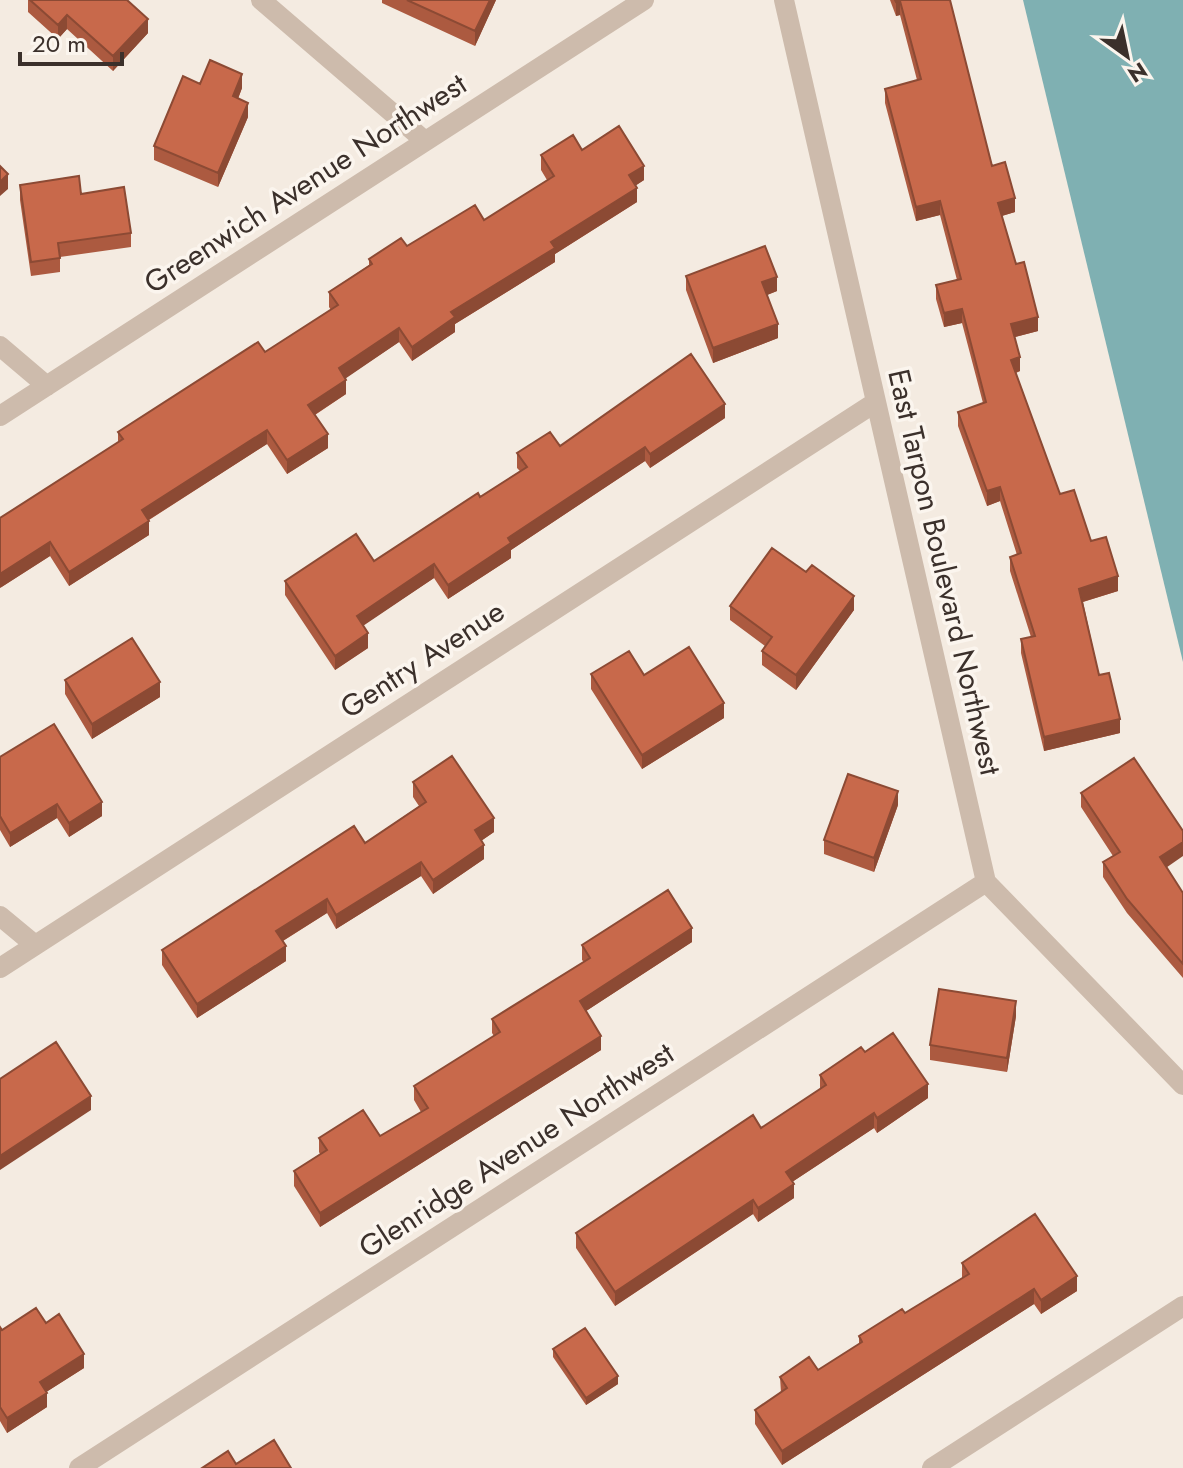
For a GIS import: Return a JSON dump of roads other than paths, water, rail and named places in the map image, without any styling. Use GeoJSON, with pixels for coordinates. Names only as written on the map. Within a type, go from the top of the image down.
{"type":"FeatureCollection","features":[{"type":"Feature","properties":{"kind":"street"},"geometry":{"type":"LineString","coordinates":[[261,0],[425,141]]}},
{"type":"Feature","properties":{"kind":"street","name":"Greenwich Avenue Northwest"},"geometry":{"type":"LineString","coordinates":[[0,416],[644,0]]}},
{"type":"Feature","properties":{"kind":"street","name":"East Tarpon Boulevard Northwest"},"geometry":{"type":"LineString","coordinates":[[784,0],[986,882]]}},
{"type":"Feature","properties":{"kind":"street"},"geometry":{"type":"LineString","coordinates":[[0,346],[47,386]]}},
{"type":"Feature","properties":{"kind":"street","name":"Gentry Avenue"},"geometry":{"type":"LineString","coordinates":[[0,968],[876,402]]}},
{"type":"Feature","properties":{"kind":"street"},"geometry":{"type":"LineString","coordinates":[[986,882],[1183,1085]]}},
{"type":"Feature","properties":{"kind":"street","name":"Glenridge Avenue Northwest"},"geometry":{"type":"LineString","coordinates":[[79,1468],[986,882]]}},
{"type":"Feature","properties":{"kind":"street"},"geometry":{"type":"LineString","coordinates":[[0,916],[35,945]]}},
{"type":"Feature","properties":{"kind":"street"},"geometry":{"type":"LineString","coordinates":[[932,1468],[1183,1306]]}},
{"type":"Feature","properties":{"kind":"water"},"geometry":{"type":"Polygon","coordinates":[[[1023,0],[1183,0],[1183,662],[1023,0]]]}}]}
